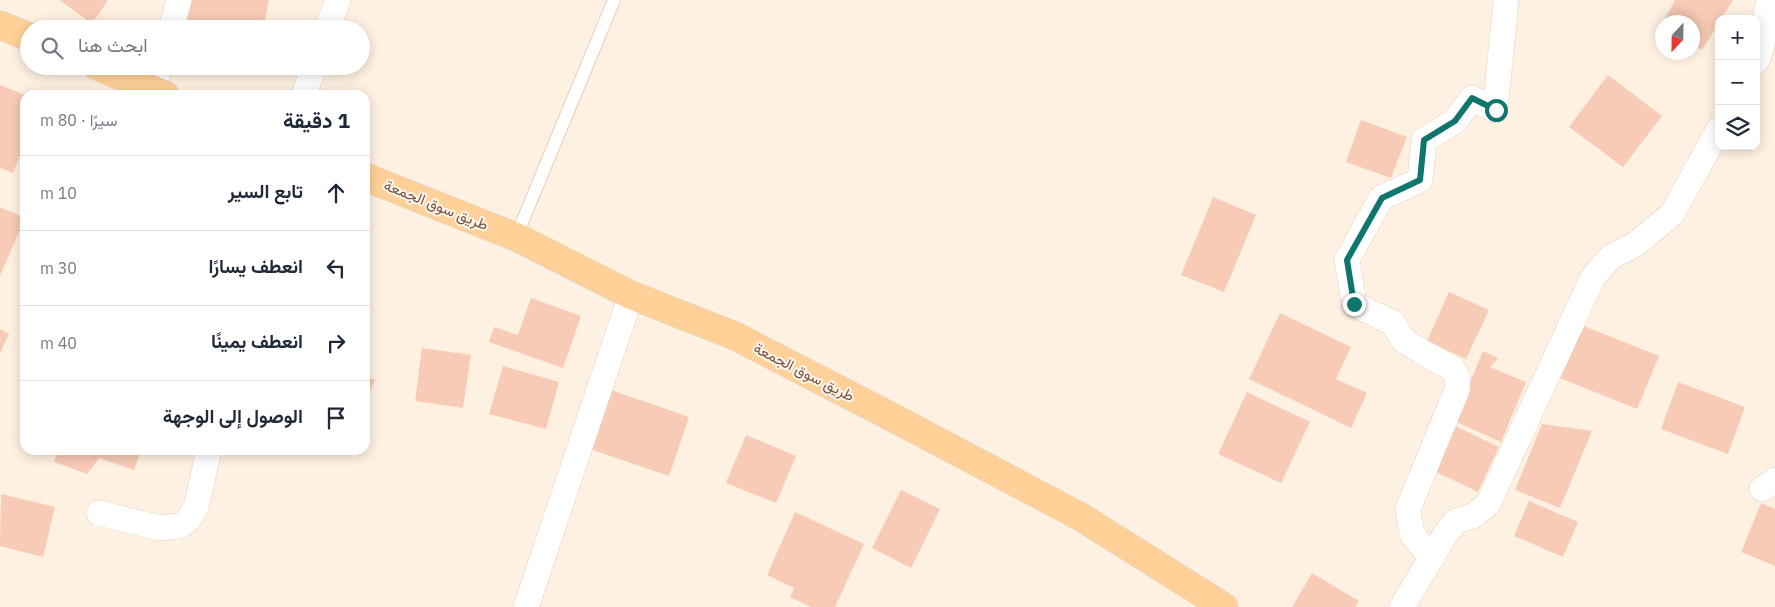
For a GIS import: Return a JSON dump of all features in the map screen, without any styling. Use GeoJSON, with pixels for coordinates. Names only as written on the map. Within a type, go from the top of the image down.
{"type":"FeatureCollection","features":[{"type":"Feature","properties":{"kind":"main road"},"geometry":{"type":"LineString","coordinates":[[0,25],[20,34]]}},
{"type":"Feature","properties":{"kind":"main road"},"geometry":{"type":"LineString","coordinates":[[128,75],[159,84]]}},
{"type":"Feature","properties":{"kind":"main road","name":"طريق سوق الجمعة"},"geometry":{"type":"LineString","coordinates":[[370,179],[516,237],[631,295],[735,336],[1081,517],[1224,607]]}},
{"type":"Feature","properties":{"kind":"street"},"geometry":{"type":"LineString","coordinates":[[173,20],[179,0]]}},
{"type":"Feature","properties":{"kind":"street"},"geometry":{"type":"LineString","coordinates":[[330,20],[338,0]]}},
{"type":"Feature","properties":{"kind":"street"},"geometry":{"type":"LineString","coordinates":[[1757,60],[1761,53],[1766,8],[1770,0]]}},
{"type":"Feature","properties":{"kind":"street"},"geometry":{"type":"LineString","coordinates":[[1432,558],[1412,534],[1408,509],[1457,390],[1458,378],[1453,369],[1403,340],[1393,323],[1354,304],[1347,260],[1382,198],[1420,180],[1424,140],[1455,121],[1472,98],[1496,110],[1506,2]]}},
{"type":"Feature","properties":{"kind":"street"},"geometry":{"type":"LineString","coordinates":[[306,90],[311,75]]}},
{"type":"Feature","properties":{"kind":"street"},"geometry":{"type":"LineString","coordinates":[[1402,607],[1444,536],[1456,521],[1472,516],[1488,504],[1593,277],[1611,257],[1636,244],[1672,214],[1715,136]]}},
{"type":"Feature","properties":{"kind":"street"},"geometry":{"type":"LineString","coordinates":[[526,607],[631,295]]}},
{"type":"Feature","properties":{"kind":"street"},"geometry":{"type":"LineString","coordinates":[[99,513],[160,528],[180,526],[189,519],[196,507],[208,455]]}},
{"type":"Feature","properties":{"kind":"lane"},"geometry":{"type":"LineString","coordinates":[[516,237],[614,0]]}},
{"type":"Feature","properties":{"kind":"building"},"geometry":{"type":"Polygon","coordinates":[[[59,0],[108,0],[96,18],[87,20],[59,0]]]}},
{"type":"Feature","properties":{"kind":"building"},"geometry":{"type":"Polygon","coordinates":[[[190,0],[269,0],[265,20],[183,20],[190,0]]]}},
{"type":"Feature","properties":{"kind":"building"},"geometry":{"type":"Polygon","coordinates":[[[1675,0],[1733,0],[1724,15],[1715,15],[1715,29],[1702,50],[1700,49],[1700,15],[1667,15],[1675,0]]]}},
{"type":"Feature","properties":{"kind":"building"},"geometry":{"type":"Polygon","coordinates":[[[1608,75],[1662,116],[1623,167],[1569,127],[1608,75]]]}},
{"type":"Feature","properties":{"kind":"building"},"geometry":{"type":"Polygon","coordinates":[[[0,85],[20,93],[20,155],[13,173],[0,168],[0,85]]]}},
{"type":"Feature","properties":{"kind":"building"},"geometry":{"type":"Polygon","coordinates":[[[1361,120],[1407,137],[1391,178],[1346,162],[1361,120]]]}},
{"type":"Feature","properties":{"kind":"building"},"geometry":{"type":"Polygon","coordinates":[[[1213,197],[1256,215],[1224,292],[1181,275],[1213,197]]]}},
{"type":"Feature","properties":{"kind":"building"},"geometry":{"type":"Polygon","coordinates":[[[0,207],[20,216],[20,230],[0,276],[0,207]]]}},
{"type":"Feature","properties":{"kind":"building"},"geometry":{"type":"Polygon","coordinates":[[[1449,292],[1489,310],[1466,359],[1427,341],[1449,292]]]}},
{"type":"Feature","properties":{"kind":"building"},"geometry":{"type":"Polygon","coordinates":[[[531,298],[581,316],[563,368],[489,342],[494,327],[518,335],[531,298]]]}},
{"type":"Feature","properties":{"kind":"building"},"geometry":{"type":"Polygon","coordinates":[[[1280,313],[1351,347],[1336,379],[1367,393],[1351,428],[1249,379],[1280,313]]]}},
{"type":"Feature","properties":{"kind":"building"},"geometry":{"type":"Polygon","coordinates":[[[1581,325],[1659,356],[1637,409],[1560,378],[1581,325]]]}},
{"type":"Feature","properties":{"kind":"building"},"geometry":{"type":"Polygon","coordinates":[[[0,329],[9,334],[0,353],[0,329]]]}},
{"type":"Feature","properties":{"kind":"building"},"geometry":{"type":"Polygon","coordinates":[[[422,348],[471,355],[463,408],[415,401],[422,348]]]}},
{"type":"Feature","properties":{"kind":"building"},"geometry":{"type":"Polygon","coordinates":[[[1483,351],[1498,358],[1490,367],[1526,382],[1501,442],[1454,421],[1483,351]]]}},
{"type":"Feature","properties":{"kind":"building"},"geometry":{"type":"Polygon","coordinates":[[[503,366],[559,382],[546,429],[489,414],[503,366]]]}},
{"type":"Feature","properties":{"kind":"building"},"geometry":{"type":"Polygon","coordinates":[[[370,378],[375,380],[370,392],[370,378]]]}},
{"type":"Feature","properties":{"kind":"building"},"geometry":{"type":"Polygon","coordinates":[[[1678,382],[1745,407],[1728,454],[1661,429],[1678,382]]]}},
{"type":"Feature","properties":{"kind":"building"},"geometry":{"type":"Polygon","coordinates":[[[608,389],[689,417],[669,476],[587,448],[608,389]]]}},
{"type":"Feature","properties":{"kind":"building"},"geometry":{"type":"Polygon","coordinates":[[[1247,392],[1310,422],[1281,483],[1218,454],[1247,392]]]}},
{"type":"Feature","properties":{"kind":"building"},"geometry":{"type":"Polygon","coordinates":[[[1542,424],[1592,431],[1560,508],[1515,490],[1542,424]]]}},
{"type":"Feature","properties":{"kind":"building"},"geometry":{"type":"Polygon","coordinates":[[[1455,426],[1499,447],[1478,492],[1434,471],[1455,426]]]}},
{"type":"Feature","properties":{"kind":"building"},"geometry":{"type":"Polygon","coordinates":[[[746,435],[796,456],[776,503],[726,483],[746,435]]]}},
{"type":"Feature","properties":{"kind":"building"},"geometry":{"type":"Polygon","coordinates":[[[56,455],[139,455],[134,470],[99,458],[87,474],[54,462],[56,455]]]}},
{"type":"Feature","properties":{"kind":"building"},"geometry":{"type":"Polygon","coordinates":[[[901,490],[940,509],[911,568],[872,548],[901,490]]]}},
{"type":"Feature","properties":{"kind":"building"},"geometry":{"type":"Polygon","coordinates":[[[1,494],[55,507],[43,557],[0,546],[1,494]]]}},
{"type":"Feature","properties":{"kind":"building"},"geometry":{"type":"Polygon","coordinates":[[[1529,501],[1578,522],[1563,557],[1514,536],[1529,501]]]}},
{"type":"Feature","properties":{"kind":"building"},"geometry":{"type":"Polygon","coordinates":[[[1761,503],[1775,509],[1775,566],[1741,552],[1761,503]]]}},
{"type":"Feature","properties":{"kind":"building"},"geometry":{"type":"Polygon","coordinates":[[[795,512],[864,544],[835,607],[811,607],[790,597],[794,588],[767,575],[795,512]]]}},
{"type":"Feature","properties":{"kind":"building"},"geometry":{"type":"Polygon","coordinates":[[[1312,573],[1359,601],[1355,607],[1292,607],[1312,573]]]}},
{"type":"Feature","properties":{"kind":"route"},"geometry":{"type":"LineString","coordinates":[[1354,304],[1347,260],[1382,198],[1420,180],[1424,140],[1455,121],[1472,98],[1496,110]]}}]}
